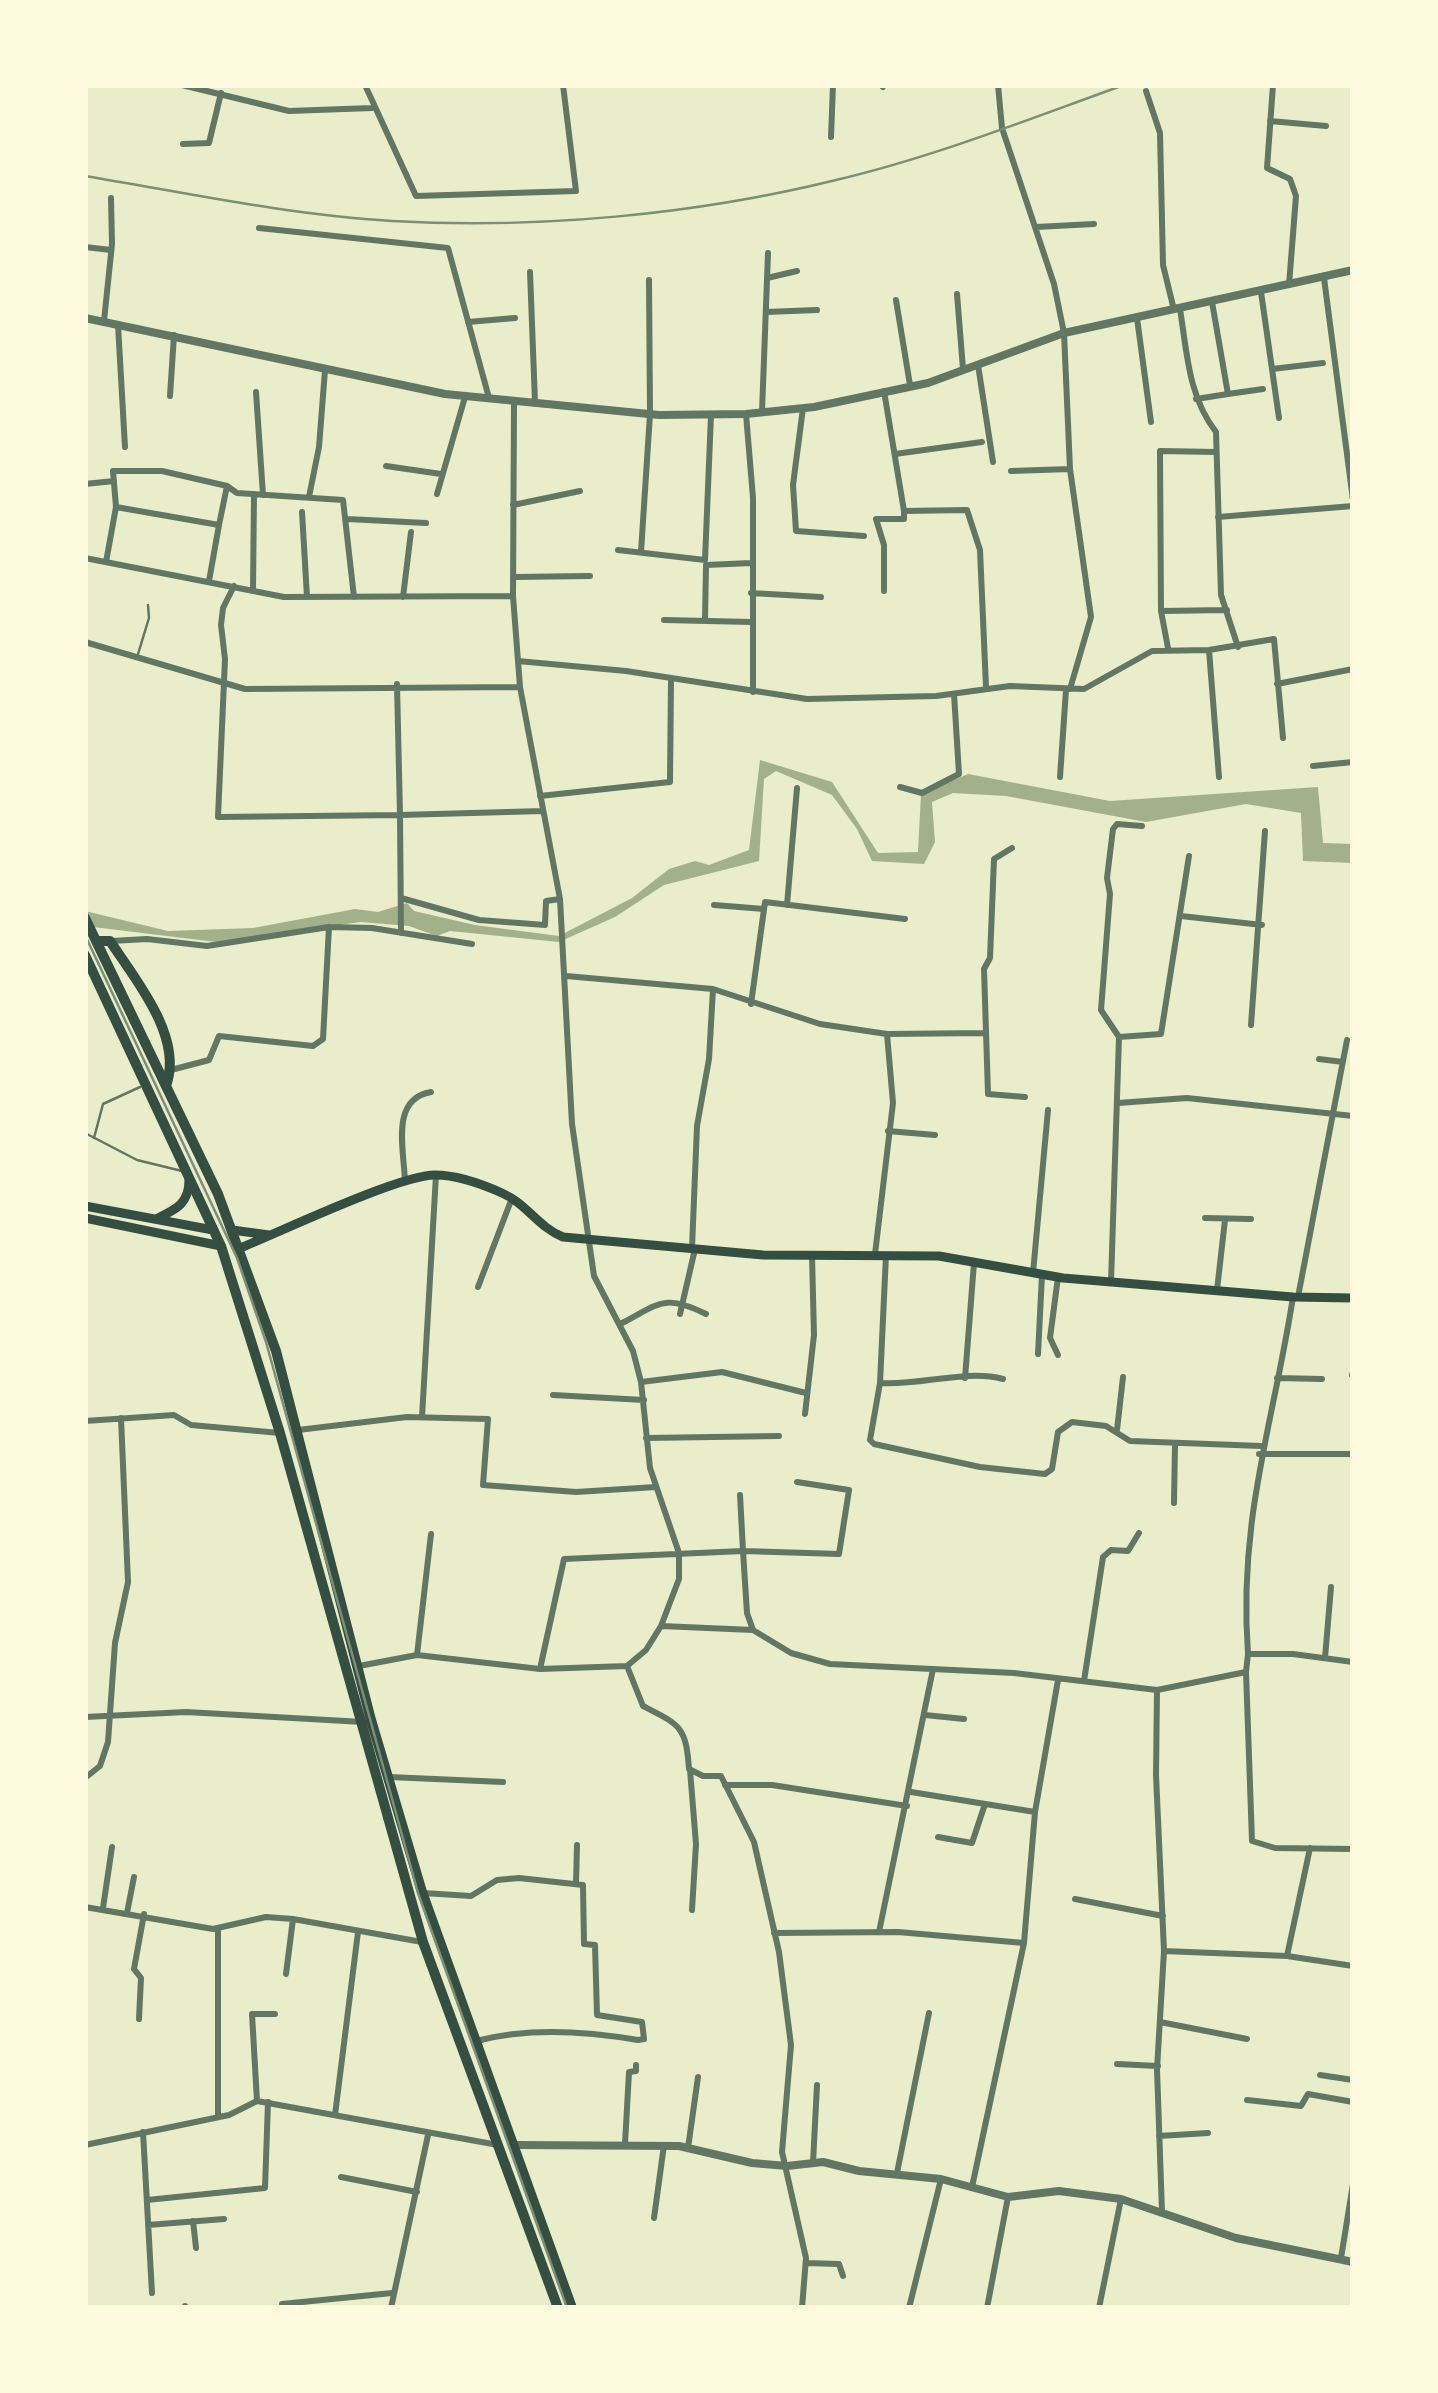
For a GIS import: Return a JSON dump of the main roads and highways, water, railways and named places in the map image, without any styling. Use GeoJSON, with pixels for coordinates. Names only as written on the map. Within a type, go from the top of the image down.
{"type":"FeatureCollection","features":[{"type":"Feature","properties":{"kind":"main road"},"geometry":{"type":"LineString","coordinates":[[85,918],[167,1083],[240,1248],[260,1304],[359,1666],[365,1721],[388,1776],[422,1892],[572,2308]]}},
{"type":"Feature","properties":{"kind":"main road"},"geometry":{"type":"LineString","coordinates":[[97,942],[110,941],[148,1000],[169,1048],[171,1070],[167,1083]]}},
{"type":"Feature","properties":{"kind":"main road"},"geometry":{"type":"LineString","coordinates":[[85,954],[220,1246],[280,1432],[365,1721],[423,1942],[558,2308]]}},
{"type":"Feature","properties":{"kind":"main road"},"geometry":{"type":"LineString","coordinates":[[112,1012],[127,1004]]}},
{"type":"Feature","properties":{"kind":"main road"},"geometry":{"type":"LineString","coordinates":[[156,1219],[179,1208],[189,1193],[189,1172]]}},
{"type":"Feature","properties":{"kind":"main road"},"geometry":{"type":"LineString","coordinates":[[85,1218],[240,1248],[405,1182],[436,1174],[463,1179],[512,1198],[548,1230],[586,1238],[812,1256],[940,1256],[1058,1277],[1295,1297],[1353,1298]]}},
{"type":"Feature","properties":{"kind":"main road"},"geometry":{"type":"LineString","coordinates":[[85,1206],[214,1230],[272,1235]]}},
{"type":"Feature","properties":{"kind":"main road"},"geometry":{"type":"LineString","coordinates":[[243,1314],[260,1304]]}},
{"type":"Feature","properties":{"kind":"main road"},"geometry":{"type":"LineString","coordinates":[[280,1432],[298,1436]]}},
{"type":"Feature","properties":{"kind":"main road"},"geometry":{"type":"LineString","coordinates":[[283,1445],[298,1436]]}},
{"type":"Feature","properties":{"kind":"main road"},"geometry":{"type":"LineString","coordinates":[[499,2145],[516,2146]]}},
{"type":"Feature","properties":{"kind":"railway"},"geometry":{"type":"LineString","coordinates":[[85,176],[276,209],[353,218],[503,223],[616,217],[727,202],[873,171],[1124,85]]}},
{"type":"Feature","properties":{"kind":"railway"},"geometry":{"type":"LineString","coordinates":[[85,935],[237,1258],[266,1342],[418,1893],[567,2308]]}}]}
